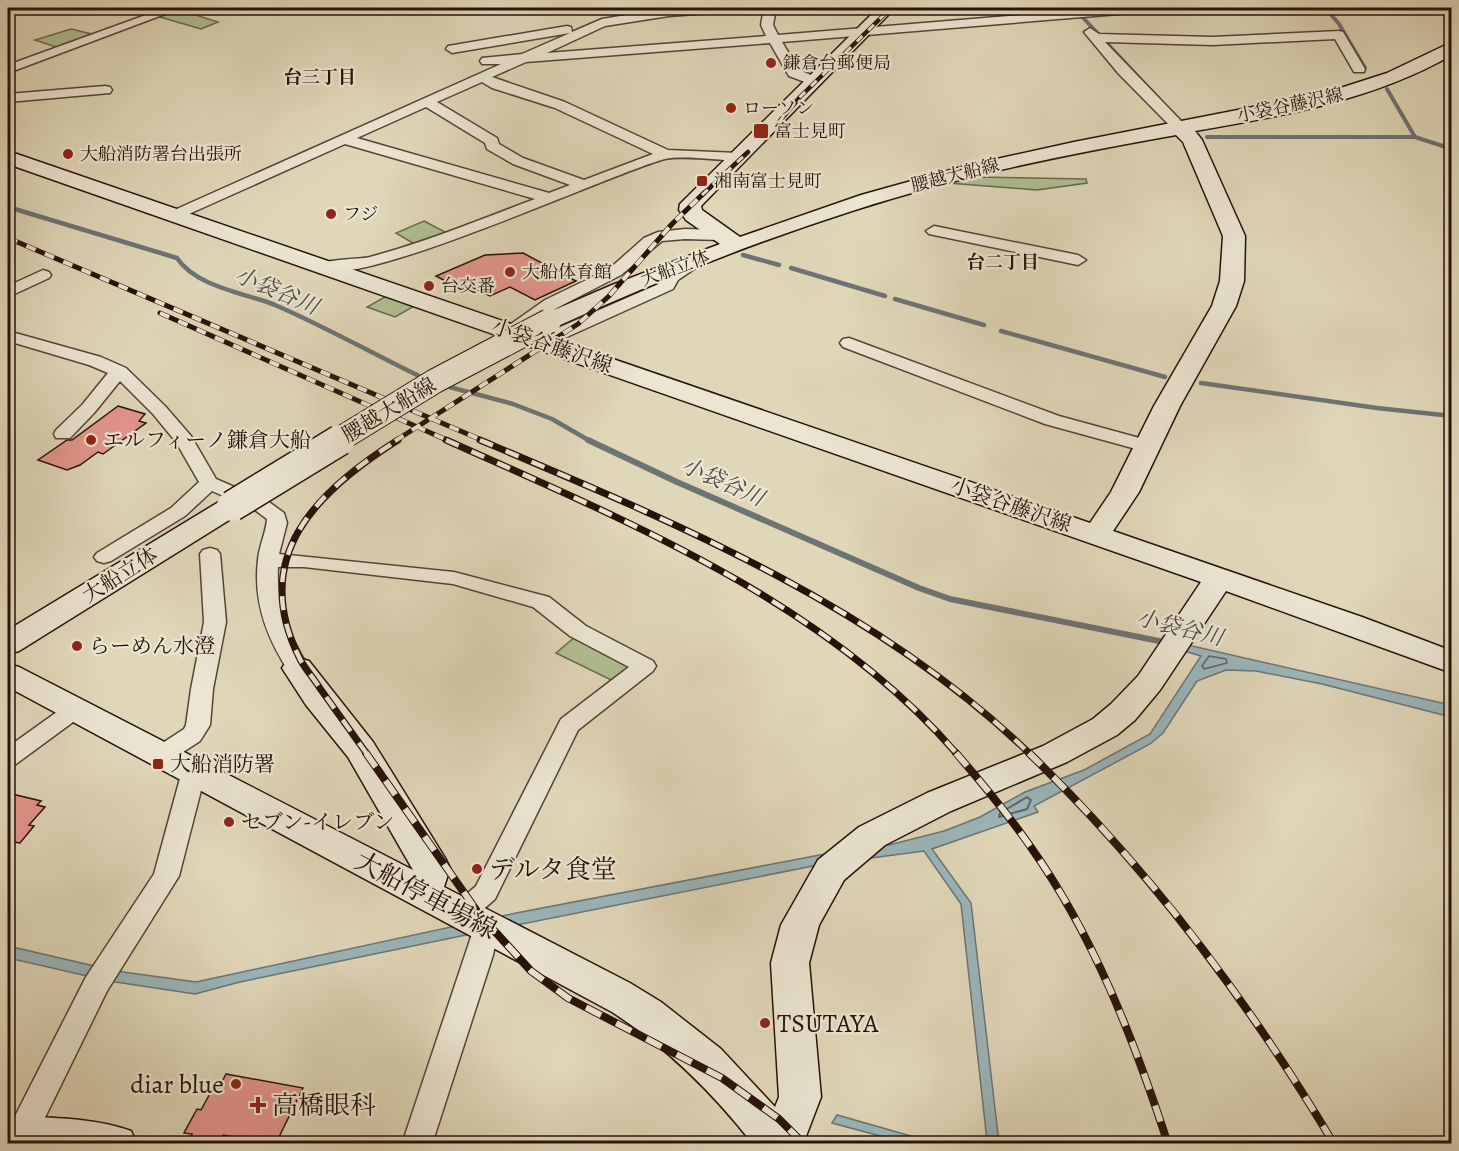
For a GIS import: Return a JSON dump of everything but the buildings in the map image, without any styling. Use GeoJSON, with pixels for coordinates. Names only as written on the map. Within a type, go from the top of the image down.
{"type":"FeatureCollection","features":[{"type":"Feature","properties":{"kind":"main road"},"geometry":{"type":"LineString","coordinates":[[729,240],[694,215],[690,210],[691,204],[887,8]]}},
{"type":"Feature","properties":{"kind":"main road","name":"小袋谷藤沢線"},"geometry":{"type":"LineString","coordinates":[[1180,128],[1272,111],[1355,91],[1431,60],[1452,47]]}},
{"type":"Feature","properties":{"kind":"main road","name":"小袋谷藤沢線"},"geometry":{"type":"LineString","coordinates":[[1096,535],[1125,492],[1147,446],[1229,295],[1235,252],[1233,236],[1192,140],[1180,128]]}},
{"type":"Feature","properties":{"kind":"main road","name":"腰越大船線"},"geometry":{"type":"LineString","coordinates":[[729,240],[933,180],[1065,150],[1180,128]]}},
{"type":"Feature","properties":{"kind":"main road","name":"小袋谷藤沢線"},"geometry":{"type":"LineString","coordinates":[[8,157],[510,331],[545,332],[1096,535],[1452,663]]}},
{"type":"Feature","properties":{"kind":"main road","name":"大船立体"},"geometry":{"type":"LineString","coordinates":[[545,332],[622,288],[697,260],[729,240]]}},
{"type":"Feature","properties":{"kind":"main road","name":"腰越大船線"},"geometry":{"type":"LineString","coordinates":[[232,506],[435,381],[545,332]]}},
{"type":"Feature","properties":{"kind":"main road","name":"大船立体"},"geometry":{"type":"LineString","coordinates":[[8,644],[232,506]]}},
{"type":"Feature","properties":{"kind":"main road"},"geometry":{"type":"LineString","coordinates":[[780,1143],[800,1097],[790,963],[805,914],[831,870],[872,836],[948,797],[1055,754],[1105,727],[1123,712],[1149,683],[1219,578]]}},
{"type":"Feature","properties":{"kind":"main road"},"geometry":{"type":"LineString","coordinates":[[298,668],[318,698],[361,750],[432,868],[423,894]]}},
{"type":"Feature","properties":{"kind":"main road","name":"大船停車場線"},"geometry":{"type":"LineString","coordinates":[[8,674],[163,754],[481,926],[616,994],[653,1017],[704,1060],[737,1093],[780,1143]]}},
{"type":"Feature","properties":{"kind":"main road"},"geometry":{"type":"LineString","coordinates":[[15,1138],[89,1139],[116,1143]]}},
{"type":"Feature","properties":{"kind":"street"},"geometry":{"type":"LineString","coordinates":[[8,69],[174,8]]}},
{"type":"Feature","properties":{"kind":"street"},"geometry":{"type":"LineString","coordinates":[[176,215],[589,29],[633,17],[724,8]]}},
{"type":"Feature","properties":{"kind":"street"},"geometry":{"type":"LineString","coordinates":[[770,8],[767,25],[794,73],[813,81]]}},
{"type":"Feature","properties":{"kind":"street"},"geometry":{"type":"LineString","coordinates":[[486,61],[863,32],[1071,10],[1143,8]]}},
{"type":"Feature","properties":{"kind":"street"},"geometry":{"type":"LineString","coordinates":[[1071,10],[1122,70],[1180,128]]}},
{"type":"Feature","properties":{"kind":"street"},"geometry":{"type":"LineString","coordinates":[[452,49],[564,30],[589,29]]}},
{"type":"Feature","properties":{"kind":"street"},"geometry":{"type":"LineString","coordinates":[[1095,38],[1213,41],[1339,34],[1359,69]]}},
{"type":"Feature","properties":{"kind":"street"},"geometry":{"type":"LineString","coordinates":[[482,77],[497,85],[560,105],[665,154],[738,157]]}},
{"type":"Feature","properties":{"kind":"street"},"geometry":{"type":"LineString","coordinates":[[8,98],[105,90]]}},
{"type":"Feature","properties":{"kind":"street"},"geometry":{"type":"LineString","coordinates":[[427,102],[442,109],[464,127],[492,141],[492,146],[509,158],[584,185]]}},
{"type":"Feature","properties":{"kind":"street"},"geometry":{"type":"LineString","coordinates":[[345,139],[549,198]]}},
{"type":"Feature","properties":{"kind":"street"},"geometry":{"type":"LineString","coordinates":[[325,267],[370,262],[445,238],[665,154]]}},
{"type":"Feature","properties":{"kind":"street"},"geometry":{"type":"LineString","coordinates":[[934,231],[1078,260]]}},
{"type":"Feature","properties":{"kind":"street"},"geometry":{"type":"LineString","coordinates":[[510,331],[551,304],[615,272],[650,241],[658,237],[685,234],[729,240]]}},
{"type":"Feature","properties":{"kind":"street"},"geometry":{"type":"LineString","coordinates":[[8,292],[44,275]]}},
{"type":"Feature","properties":{"kind":"street"},"geometry":{"type":"LineString","coordinates":[[8,336],[95,361],[120,372],[159,410],[184,440],[209,483],[262,506],[277,517],[277,527],[268,560],[271,616],[279,639],[298,668]]}},
{"type":"Feature","properties":{"kind":"street"},"geometry":{"type":"LineString","coordinates":[[849,343],[1052,420],[1147,446]]}},
{"type":"Feature","properties":{"kind":"street"},"geometry":{"type":"LineString","coordinates":[[63,434],[88,409],[108,382],[120,372]]}},
{"type":"Feature","properties":{"kind":"street"},"geometry":{"type":"LineString","coordinates":[[104,557],[178,512],[209,483]]}},
{"type":"Feature","properties":{"kind":"street"},"geometry":{"type":"LineString","coordinates":[[163,754],[192,735],[198,725],[202,689],[215,622],[210,554]]}},
{"type":"Feature","properties":{"kind":"street"},"geometry":{"type":"LineString","coordinates":[[268,560],[304,561],[454,578],[540,602],[578,631],[645,666],[569,725],[486,892],[481,926],[417,1143]]}},
{"type":"Feature","properties":{"kind":"street"},"geometry":{"type":"LineString","coordinates":[[8,758],[76,709]]}},
{"type":"Feature","properties":{"kind":"street"},"geometry":{"type":"LineString","coordinates":[[15,1138],[103,974],[166,876],[194,771]]}},
{"type":"Feature","properties":{"kind":"green space"},"geometry":{"type":"Polygon","coordinates":[[[177,9],[218,22],[201,29],[160,17],[177,9]]]}},
{"type":"Feature","properties":{"kind":"green space"},"geometry":{"type":"Polygon","coordinates":[[[71,29],[96,35],[59,48],[35,40],[71,29]]]}},
{"type":"Feature","properties":{"kind":"green space"},"geometry":{"type":"Polygon","coordinates":[[[973,177],[1086,179],[1087,183],[1037,190],[948,183],[973,177]]]}},
{"type":"Feature","properties":{"kind":"green space"},"geometry":{"type":"Polygon","coordinates":[[[424,221],[449,234],[416,245],[396,233],[424,221]]]}},
{"type":"Feature","properties":{"kind":"green space"},"geometry":{"type":"Polygon","coordinates":[[[390,294],[418,304],[395,317],[367,307],[390,294]]]}},
{"type":"Feature","properties":{"kind":"green space"},"geometry":{"type":"Polygon","coordinates":[[[575,637],[632,668],[613,681],[556,653],[575,637]]]}},
{"type":"Feature","properties":{"kind":"water"},"geometry":{"type":"Polygon","coordinates":[[[1165,638],[1451,705],[1451,717],[1322,684],[1256,671],[1226,670],[1197,681],[1163,733],[1150,744],[1034,806],[1038,812],[932,849],[971,903],[999,1143],[906,1143],[832,1123],[837,1115],[925,1140],[987,1141],[961,904],[924,851],[818,865],[461,936],[240,982],[195,994],[109,981],[8,958],[8,946],[116,971],[196,982],[516,913],[830,853],[889,845],[944,831],[980,817],[1025,792],[1084,770],[1150,734],[1201,656],[1161,644],[1165,638]]]}},
{"type":"Feature","properties":{"kind":"waterway"},"geometry":{"type":"LineString","coordinates":[[1074,8],[1159,99]]}},
{"type":"Feature","properties":{"kind":"waterway"},"geometry":{"type":"LineString","coordinates":[[1326,9],[1339,24],[1365,68]]}},
{"type":"Feature","properties":{"kind":"waterway"},"geometry":{"type":"LineString","coordinates":[[1387,89],[1415,137]]}},
{"type":"Feature","properties":{"kind":"waterway"},"geometry":{"type":"LineString","coordinates":[[1207,137],[1415,137]]}},
{"type":"Feature","properties":{"kind":"waterway"},"geometry":{"type":"LineString","coordinates":[[1415,137],[1452,149]]}},
{"type":"Feature","properties":{"kind":"waterway","name":"小袋谷川"},"geometry":{"type":"LineString","coordinates":[[8,207],[177,258],[185,268],[208,282],[275,305],[425,379]]}},
{"type":"Feature","properties":{"kind":"waterway"},"geometry":{"type":"LineString","coordinates":[[743,255],[779,265]]}},
{"type":"Feature","properties":{"kind":"waterway"},"geometry":{"type":"LineString","coordinates":[[791,268],[885,296]]}},
{"type":"Feature","properties":{"kind":"waterway"},"geometry":{"type":"LineString","coordinates":[[895,299],[984,325]]}},
{"type":"Feature","properties":{"kind":"waterway"},"geometry":{"type":"LineString","coordinates":[[1001,331],[1165,377]]}},
{"type":"Feature","properties":{"kind":"waterway"},"geometry":{"type":"LineString","coordinates":[[1201,383],[1377,408],[1452,416]]}},
{"type":"Feature","properties":{"kind":"waterway","name":"小袋谷川"},"geometry":{"type":"LineString","coordinates":[[442,385],[513,404],[552,419],[589,441]]}},
{"type":"Feature","properties":{"kind":"waterway","name":"小袋谷川"},"geometry":{"type":"LineString","coordinates":[[589,441],[677,482],[919,588],[950,599],[1169,643]]}},
{"type":"Feature","properties":{"kind":"railway"},"geometry":{"type":"LineString","coordinates":[[779,122],[800,97],[891,8]]}},
{"type":"Feature","properties":{"kind":"railway"},"geometry":{"type":"LineString","coordinates":[[702,195],[748,152]]}},
{"type":"Feature","properties":{"kind":"railway"},"geometry":{"type":"LineString","coordinates":[[431,418],[578,324],[609,296],[672,224],[704,193]]}},
{"type":"Feature","properties":{"kind":"railway"},"geometry":{"type":"LineString","coordinates":[[8,238],[431,418]]}},
{"type":"Feature","properties":{"kind":"railway"},"geometry":{"type":"LineString","coordinates":[[160,313],[417,427]]}},
{"type":"Feature","properties":{"kind":"railway"},"geometry":{"type":"LineString","coordinates":[[417,427],[431,418]]}},
{"type":"Feature","properties":{"kind":"railway"},"geometry":{"type":"LineString","coordinates":[[431,418],[484,441]]}},
{"type":"Feature","properties":{"kind":"railway"},"geometry":{"type":"LineString","coordinates":[[395,441],[417,427]]}},
{"type":"Feature","properties":{"kind":"railway"},"geometry":{"type":"LineString","coordinates":[[417,427],[449,441]]}},
{"type":"Feature","properties":{"kind":"railway"},"geometry":{"type":"LineString","coordinates":[[367,754],[301,661],[286,621],[282,588],[287,557],[299,530],[318,504],[341,481],[398,440]]}},
{"type":"Feature","properties":{"kind":"railway"},"geometry":{"type":"LineString","coordinates":[[446,440],[652,535],[720,570],[785,609],[846,652],[904,700],[957,754]]}},
{"type":"Feature","properties":{"kind":"railway"},"geometry":{"type":"LineString","coordinates":[[480,440],[699,536],[839,611],[906,654],[970,701],[1030,754]]}},
{"type":"Feature","properties":{"kind":"railway"},"geometry":{"type":"LineString","coordinates":[[366,753],[479,914],[531,971],[568,998],[722,1078],[779,1119],[804,1144]]}},
{"type":"Feature","properties":{"kind":"railway"},"geometry":{"type":"LineString","coordinates":[[956,753],[1021,834],[1053,880],[1074,916],[1093,952],[1126,1028],[1168,1144]]}},
{"type":"Feature","properties":{"kind":"railway"},"geometry":{"type":"LineString","coordinates":[[1030,754],[1115,843],[1194,938],[1267,1038],[1334,1144]]}},
{"type":"Feature","properties":{"kind":"place","name":"鎌倉台郵便局"},"geometry":{"type":"Point","coordinates":[771,63]}},
{"type":"Feature","properties":{"kind":"place","name":"ローソン"},"geometry":{"type":"Point","coordinates":[731,108]}},
{"type":"Feature","properties":{"kind":"place","name":"富士見町"},"geometry":{"type":"Point","coordinates":[761,131]}},
{"type":"Feature","properties":{"kind":"place","name":"大船消防署台出張所"},"geometry":{"type":"Point","coordinates":[68,154]}},
{"type":"Feature","properties":{"kind":"place","name":"湘南富士見町"},"geometry":{"type":"Point","coordinates":[702,181]}},
{"type":"Feature","properties":{"kind":"place","name":"フジ"},"geometry":{"type":"Point","coordinates":[331,214]}},
{"type":"Feature","properties":{"kind":"place","name":"大船体育館"},"geometry":{"type":"Point","coordinates":[510,272]}},
{"type":"Feature","properties":{"kind":"place","name":"台交番"},"geometry":{"type":"Point","coordinates":[429,286]}},
{"type":"Feature","properties":{"kind":"place","name":"エルフィーノ鎌倉大船"},"geometry":{"type":"Point","coordinates":[91,440]}},
{"type":"Feature","properties":{"kind":"place","name":"らーめん水澄"},"geometry":{"type":"Point","coordinates":[77,646]}},
{"type":"Feature","properties":{"kind":"place","name":"大船消防署"},"geometry":{"type":"Point","coordinates":[158,764]}},
{"type":"Feature","properties":{"kind":"place","name":"セブン-イレブン"},"geometry":{"type":"Point","coordinates":[229,822]}},
{"type":"Feature","properties":{"kind":"place","name":"デルタ食堂"},"geometry":{"type":"Point","coordinates":[477,869]}},
{"type":"Feature","properties":{"kind":"place","name":"TSUTAYA"},"geometry":{"type":"Point","coordinates":[765,1023]}},
{"type":"Feature","properties":{"kind":"place","name":"diar blue"},"geometry":{"type":"Point","coordinates":[236,1084]}},
{"type":"Feature","properties":{"kind":"place","name":"高橋眼科"},"geometry":{"type":"Point","coordinates":[258,1105]}},
{"type":"Feature","properties":{"kind":"district","name":"台三丁目"},"geometry":{"type":"Point","coordinates":[320,77]}},
{"type":"Feature","properties":{"kind":"district","name":"台二丁目"},"geometry":{"type":"Point","coordinates":[1003,262]}}]}
